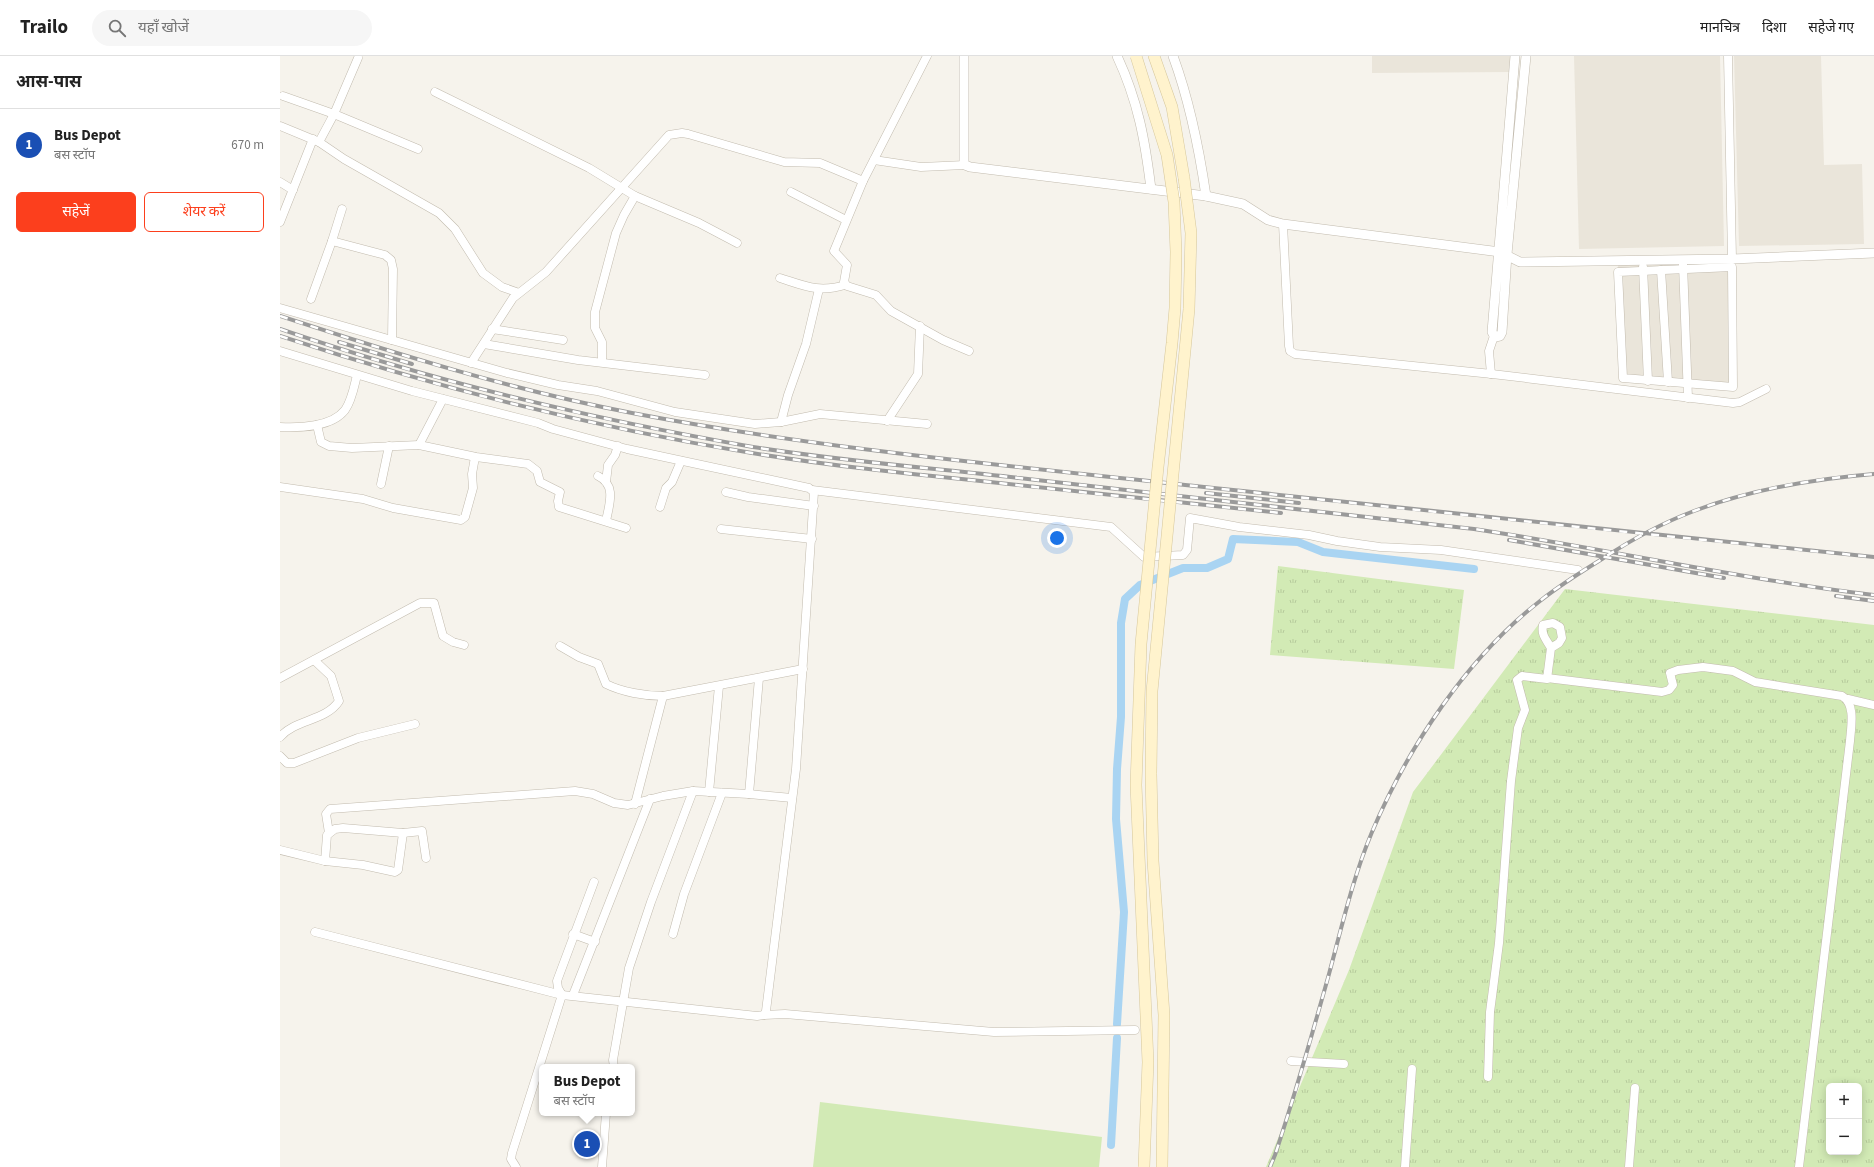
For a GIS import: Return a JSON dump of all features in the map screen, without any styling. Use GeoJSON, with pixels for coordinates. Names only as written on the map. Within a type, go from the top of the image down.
{"type":"FeatureCollection","features":[{"type":"Feature","properties":{"kind":"main road"},"geometry":{"type":"LineString","coordinates":[[1136,56],[1167,155],[1174,202],[1176,252],[1175,308],[1172,343],[1158,459],[1141,644],[1136,777],[1148,1062],[1144,1167]]}},
{"type":"Feature","properties":{"kind":"main road"},"geometry":{"type":"LineString","coordinates":[[1154,56],[1172,107],[1181,156],[1191,233],[1189,309],[1152,691],[1151,774],[1153,861],[1164,1015],[1162,1167]]}},
{"type":"Feature","properties":{"kind":"street"},"geometry":{"type":"LineString","coordinates":[[846,284],[844,282],[847,265],[835,254],[834,250],[863,181],[927,56]]}},
{"type":"Feature","properties":{"kind":"street"},"geometry":{"type":"LineString","coordinates":[[964,56],[965,165]]}},
{"type":"Feature","properties":{"kind":"street"},"geometry":{"type":"LineString","coordinates":[[1117,56],[1139,112],[1147,154],[1151,189]]}},
{"type":"Feature","properties":{"kind":"street"},"geometry":{"type":"LineString","coordinates":[[1173,56],[1191,112],[1206,196]]}},
{"type":"Feature","properties":{"kind":"street"},"geometry":{"type":"LineString","coordinates":[[1491,374],[1489,351],[1494,336],[1500,336],[1502,332],[1503,253],[1515,56]]}},
{"type":"Feature","properties":{"kind":"street"},"geometry":{"type":"LineString","coordinates":[[1503,253],[1526,56]]}},
{"type":"Feature","properties":{"kind":"street"},"geometry":{"type":"LineString","coordinates":[[1728,56],[1732,259]]}},
{"type":"Feature","properties":{"kind":"street"},"geometry":{"type":"LineString","coordinates":[[280,222],[316,141],[334,114],[358,58]]}},
{"type":"Feature","properties":{"kind":"street"},"geometry":{"type":"LineString","coordinates":[[435,92],[543,145],[635,196],[699,223],[737,243]]}},
{"type":"Feature","properties":{"kind":"street"},"geometry":{"type":"LineString","coordinates":[[283,96],[334,114],[418,149]]}},
{"type":"Feature","properties":{"kind":"street"},"geometry":{"type":"LineString","coordinates":[[280,126],[316,141],[344,159],[439,213],[456,229],[483,273],[502,286],[519,293]]}},
{"type":"Feature","properties":{"kind":"street"},"geometry":{"type":"LineString","coordinates":[[471,363],[513,298],[546,272],[621,187],[638,170],[663,139],[669,135],[682,133],[784,162],[820,163],[863,181]]}},
{"type":"Feature","properties":{"kind":"street"},"geometry":{"type":"LineString","coordinates":[[874,160],[903,166],[922,167],[965,165],[1206,196],[1243,204],[1268,220],[1283,224],[1503,253],[1516,262],[1642,260],[1683,264],[1732,268],[1733,387],[1650,381],[1623,378],[1618,272],[1661,270],[1683,264],[1732,259],[1874,253]]}},
{"type":"Feature","properties":{"kind":"street"},"geometry":{"type":"LineString","coordinates":[[280,182],[293,190]]}},
{"type":"Feature","properties":{"kind":"street"},"geometry":{"type":"LineString","coordinates":[[791,192],[846,220]]}},
{"type":"Feature","properties":{"kind":"street"},"geometry":{"type":"LineString","coordinates":[[602,362],[602,342],[595,328],[595,312],[616,233],[635,196]]}},
{"type":"Feature","properties":{"kind":"street"},"geometry":{"type":"LineString","coordinates":[[311,299],[342,209]]}},
{"type":"Feature","properties":{"kind":"street"},"geometry":{"type":"LineString","coordinates":[[1283,224],[1289,346],[1292,353],[1491,374],[1737,403],[1766,389]]}},
{"type":"Feature","properties":{"kind":"street"},"geometry":{"type":"LineString","coordinates":[[332,241],[384,255],[391,260],[393,269],[392,340]]}},
{"type":"Feature","properties":{"kind":"street"},"geometry":{"type":"LineString","coordinates":[[1642,260],[1650,381],[1648,393]]}},
{"type":"Feature","properties":{"kind":"street"},"geometry":{"type":"LineString","coordinates":[[1683,264],[1688,398]]}},
{"type":"Feature","properties":{"kind":"street"},"geometry":{"type":"LineString","coordinates":[[1661,270],[1668,382]]}},
{"type":"Feature","properties":{"kind":"street"},"geometry":{"type":"LineString","coordinates":[[780,278],[819,289],[830,289],[846,284],[876,295],[891,311],[943,340],[969,351]]}},
{"type":"Feature","properties":{"kind":"street"},"geometry":{"type":"LineString","coordinates":[[782,422],[788,395],[806,344],[819,289]]}},
{"type":"Feature","properties":{"kind":"street"},"geometry":{"type":"LineString","coordinates":[[280,308],[471,363],[558,385],[606,394],[675,412],[755,424],[782,422],[820,414],[927,424]]}},
{"type":"Feature","properties":{"kind":"street"},"geometry":{"type":"LineString","coordinates":[[887,421],[918,374],[920,326]]}},
{"type":"Feature","properties":{"kind":"street"},"geometry":{"type":"LineString","coordinates":[[492,329],[563,340]]}},
{"type":"Feature","properties":{"kind":"street"},"geometry":{"type":"LineString","coordinates":[[484,344],[602,362],[705,375]]}},
{"type":"Feature","properties":{"kind":"street"},"geometry":{"type":"LineString","coordinates":[[280,351],[357,375],[618,446],[812,490],[1111,527],[1144,557],[1184,555],[1190,518],[1239,527],[1309,535],[1337,541],[1380,547],[1441,550],[1578,570]]}},
{"type":"Feature","properties":{"kind":"street"},"geometry":{"type":"LineString","coordinates":[[280,427],[300,428],[317,425],[334,420],[340,416],[350,401],[357,375]]}},
{"type":"Feature","properties":{"kind":"street"},"geometry":{"type":"LineString","coordinates":[[419,445],[443,399]]}},
{"type":"Feature","properties":{"kind":"street"},"geometry":{"type":"LineString","coordinates":[[317,425],[321,442],[329,446],[372,448],[419,445],[475,457],[528,464],[537,471],[540,482],[560,492],[559,507],[626,528]]}},
{"type":"Feature","properties":{"kind":"street"},"geometry":{"type":"LineString","coordinates":[[381,484],[389,446]]}},
{"type":"Feature","properties":{"kind":"street"},"geometry":{"type":"LineString","coordinates":[[606,482],[608,465],[615,455],[618,446]]}},
{"type":"Feature","properties":{"kind":"street"},"geometry":{"type":"LineString","coordinates":[[280,487],[363,499],[393,508],[461,520],[465,518],[473,488],[472,474],[475,457]]}},
{"type":"Feature","properties":{"kind":"street"},"geometry":{"type":"LineString","coordinates":[[660,507],[666,488],[672,482],[681,461]]}},
{"type":"Feature","properties":{"kind":"street"},"geometry":{"type":"LineString","coordinates":[[598,476],[606,482],[611,493],[606,522]]}},
{"type":"Feature","properties":{"kind":"street"},"geometry":{"type":"LineString","coordinates":[[764,1015],[796,769],[815,496],[812,490]]}},
{"type":"Feature","properties":{"kind":"street"},"geometry":{"type":"LineString","coordinates":[[726,492],[748,497],[814,506]]}},
{"type":"Feature","properties":{"kind":"street"},"geometry":{"type":"LineString","coordinates":[[721,529],[812,539]]}},
{"type":"Feature","properties":{"kind":"street"},"geometry":{"type":"LineString","coordinates":[[280,678],[420,603],[434,603],[443,636],[453,642],[464,645]]}},
{"type":"Feature","properties":{"kind":"street"},"geometry":{"type":"LineString","coordinates":[[560,646],[579,657],[598,664],[606,684],[613,688],[663,696],[803,669]]}},
{"type":"Feature","properties":{"kind":"street"},"geometry":{"type":"LineString","coordinates":[[1547,678],[1551,648]]}},
{"type":"Feature","properties":{"kind":"street"},"geometry":{"type":"LineString","coordinates":[[280,736],[287,729],[334,709],[339,701],[331,676],[314,660]]}},
{"type":"Feature","properties":{"kind":"street"},"geometry":{"type":"LineString","coordinates":[[1488,1077],[1490,1012],[1499,943],[1511,781],[1518,728],[1525,710],[1517,680],[1522,676],[1547,678],[1662,692],[1669,690],[1673,684],[1670,673],[1678,670],[1703,668],[1733,671],[1755,682],[1842,696],[1848,699],[1874,705]]}},
{"type":"Feature","properties":{"kind":"street"},"geometry":{"type":"LineString","coordinates":[[749,794],[758,678]]}},
{"type":"Feature","properties":{"kind":"street"},"geometry":{"type":"LineString","coordinates":[[709,792],[719,686]]}},
{"type":"Feature","properties":{"kind":"street"},"geometry":{"type":"LineString","coordinates":[[635,804],[663,696]]}},
{"type":"Feature","properties":{"kind":"street"},"geometry":{"type":"LineString","coordinates":[[1799,1167],[1850,741],[1851,707],[1848,699]]}},
{"type":"Feature","properties":{"kind":"street"},"geometry":{"type":"LineString","coordinates":[[280,756],[287,763],[294,763],[358,738],[415,724]]}},
{"type":"Feature","properties":{"kind":"street"},"geometry":{"type":"LineString","coordinates":[[325,861],[327,835],[329,833],[326,814],[330,809],[575,791],[593,794],[614,803],[628,805],[650,799],[693,791],[792,798]]}},
{"type":"Feature","properties":{"kind":"street"},"geometry":{"type":"LineString","coordinates":[[614,1064],[622,1002],[629,968],[643,924],[693,791]]}},
{"type":"Feature","properties":{"kind":"street"},"geometry":{"type":"LineString","coordinates":[[673,934],[684,894],[722,793]]}},
{"type":"Feature","properties":{"kind":"street"},"geometry":{"type":"LineString","coordinates":[[573,995],[650,799]]}},
{"type":"Feature","properties":{"kind":"street"},"geometry":{"type":"LineString","coordinates":[[329,833],[335,829],[343,828],[403,833],[422,831],[426,858]]}},
{"type":"Feature","properties":{"kind":"street"},"geometry":{"type":"LineString","coordinates":[[280,850],[325,861],[363,865],[395,872],[398,870],[403,833]]}},
{"type":"Feature","properties":{"kind":"street"},"geometry":{"type":"LineString","coordinates":[[540,1064],[562,995],[558,988],[557,981],[573,934],[594,882]]}},
{"type":"Feature","properties":{"kind":"street"},"geometry":{"type":"LineString","coordinates":[[315,932],[562,995],[758,1016],[785,1014],[994,1032],[1135,1030]]}},
{"type":"Feature","properties":{"kind":"street"},"geometry":{"type":"LineString","coordinates":[[573,934],[595,942]]}},
{"type":"Feature","properties":{"kind":"street"},"geometry":{"type":"LineString","coordinates":[[1291,1061],[1344,1064]]}},
{"type":"Feature","properties":{"kind":"street"},"geometry":{"type":"LineString","coordinates":[[516,1167],[511,1158],[512,1153],[539,1068]]}},
{"type":"Feature","properties":{"kind":"street"},"geometry":{"type":"LineString","coordinates":[[1405,1167],[1412,1069]]}},
{"type":"Feature","properties":{"kind":"street"},"geometry":{"type":"LineString","coordinates":[[1629,1167],[1635,1088]]}},
{"type":"Feature","properties":{"kind":"street"},"geometry":{"type":"LineString","coordinates":[[602,1167],[606,1116]]}},
{"type":"Feature","properties":{"kind":"shaded area"},"geometry":{"type":"Polygon","coordinates":[[[1372,56],[1510,56],[1510,72],[1372,73],[1372,56]]]}},
{"type":"Feature","properties":{"kind":"shaded area"},"geometry":{"type":"Polygon","coordinates":[[[1574,56],[1720,56],[1724,246],[1579,249],[1574,56]]]}},
{"type":"Feature","properties":{"kind":"shaded area"},"geometry":{"type":"Polygon","coordinates":[[[1734,56],[1821,56],[1824,165],[1862,164],[1864,244],[1739,246],[1734,56]]]}},
{"type":"Feature","properties":{"kind":"shaded area"},"geometry":{"type":"Polygon","coordinates":[[[1730,264],[1732,389],[1621,375],[1618,265],[1730,264]]]}},
{"type":"Feature","properties":{"kind":"green space"},"geometry":{"type":"Polygon","coordinates":[[[1278,566],[1464,590],[1454,669],[1270,655],[1278,566]]]}},
{"type":"Feature","properties":{"kind":"green space"},"geometry":{"type":"Polygon","coordinates":[[[1565,589],[1874,625],[1874,1167],[1266,1167],[1349,970],[1413,792],[1565,589]]]}},
{"type":"Feature","properties":{"kind":"green space"},"geometry":{"type":"Polygon","coordinates":[[[820,1102],[1102,1137],[1099,1167],[813,1167],[820,1102]]]}},
{"type":"Feature","properties":{"kind":"waterway"},"geometry":{"type":"LineString","coordinates":[[1117,1024],[1124,912],[1116,819],[1117,769],[1121,717],[1121,623],[1125,599],[1140,585],[1183,568],[1207,568],[1228,559],[1233,539],[1298,542],[1323,552],[1474,569]]}},
{"type":"Feature","properties":{"kind":"waterway"},"geometry":{"type":"LineString","coordinates":[[1111,1145],[1117,1038]]}},
{"type":"Feature","properties":{"kind":"railway"},"geometry":{"type":"LineString","coordinates":[[280,316],[455,370],[587,404],[703,426],[774,437],[989,464],[1874,557]]}},
{"type":"Feature","properties":{"kind":"railway"},"geometry":{"type":"LineString","coordinates":[[280,329],[396,366],[514,397],[633,424],[753,447],[853,460],[1474,529],[1774,581],[1874,595]]}},
{"type":"Feature","properties":{"kind":"railway"},"geometry":{"type":"LineString","coordinates":[[280,336],[338,355],[455,389],[573,418],[692,443],[811,462],[1281,513]]}},
{"type":"Feature","properties":{"kind":"railway"},"geometry":{"type":"LineString","coordinates":[[339,342],[412,364]]}},
{"type":"Feature","properties":{"kind":"railway"},"geometry":{"type":"LineString","coordinates":[[1270,1167],[1303,1065],[1353,884],[1372,832],[1403,768],[1422,737],[1442,706],[1488,649],[1513,624],[1555,590],[1624,545],[1670,521],[1716,503],[1760,491],[1806,482],[1874,474]]}},
{"type":"Feature","properties":{"kind":"railway"},"geometry":{"type":"LineString","coordinates":[[1206,493],[1299,503]]}},
{"type":"Feature","properties":{"kind":"railway"},"geometry":{"type":"LineString","coordinates":[[1509,540],[1724,578]]}},
{"type":"Feature","properties":{"kind":"railway"},"geometry":{"type":"LineString","coordinates":[[1836,596],[1874,601]]}},
{"type":"Feature","properties":{"kind":"place","name":"Bus Depot"},"geometry":{"type":"Point","coordinates":[587,1144]}}]}
